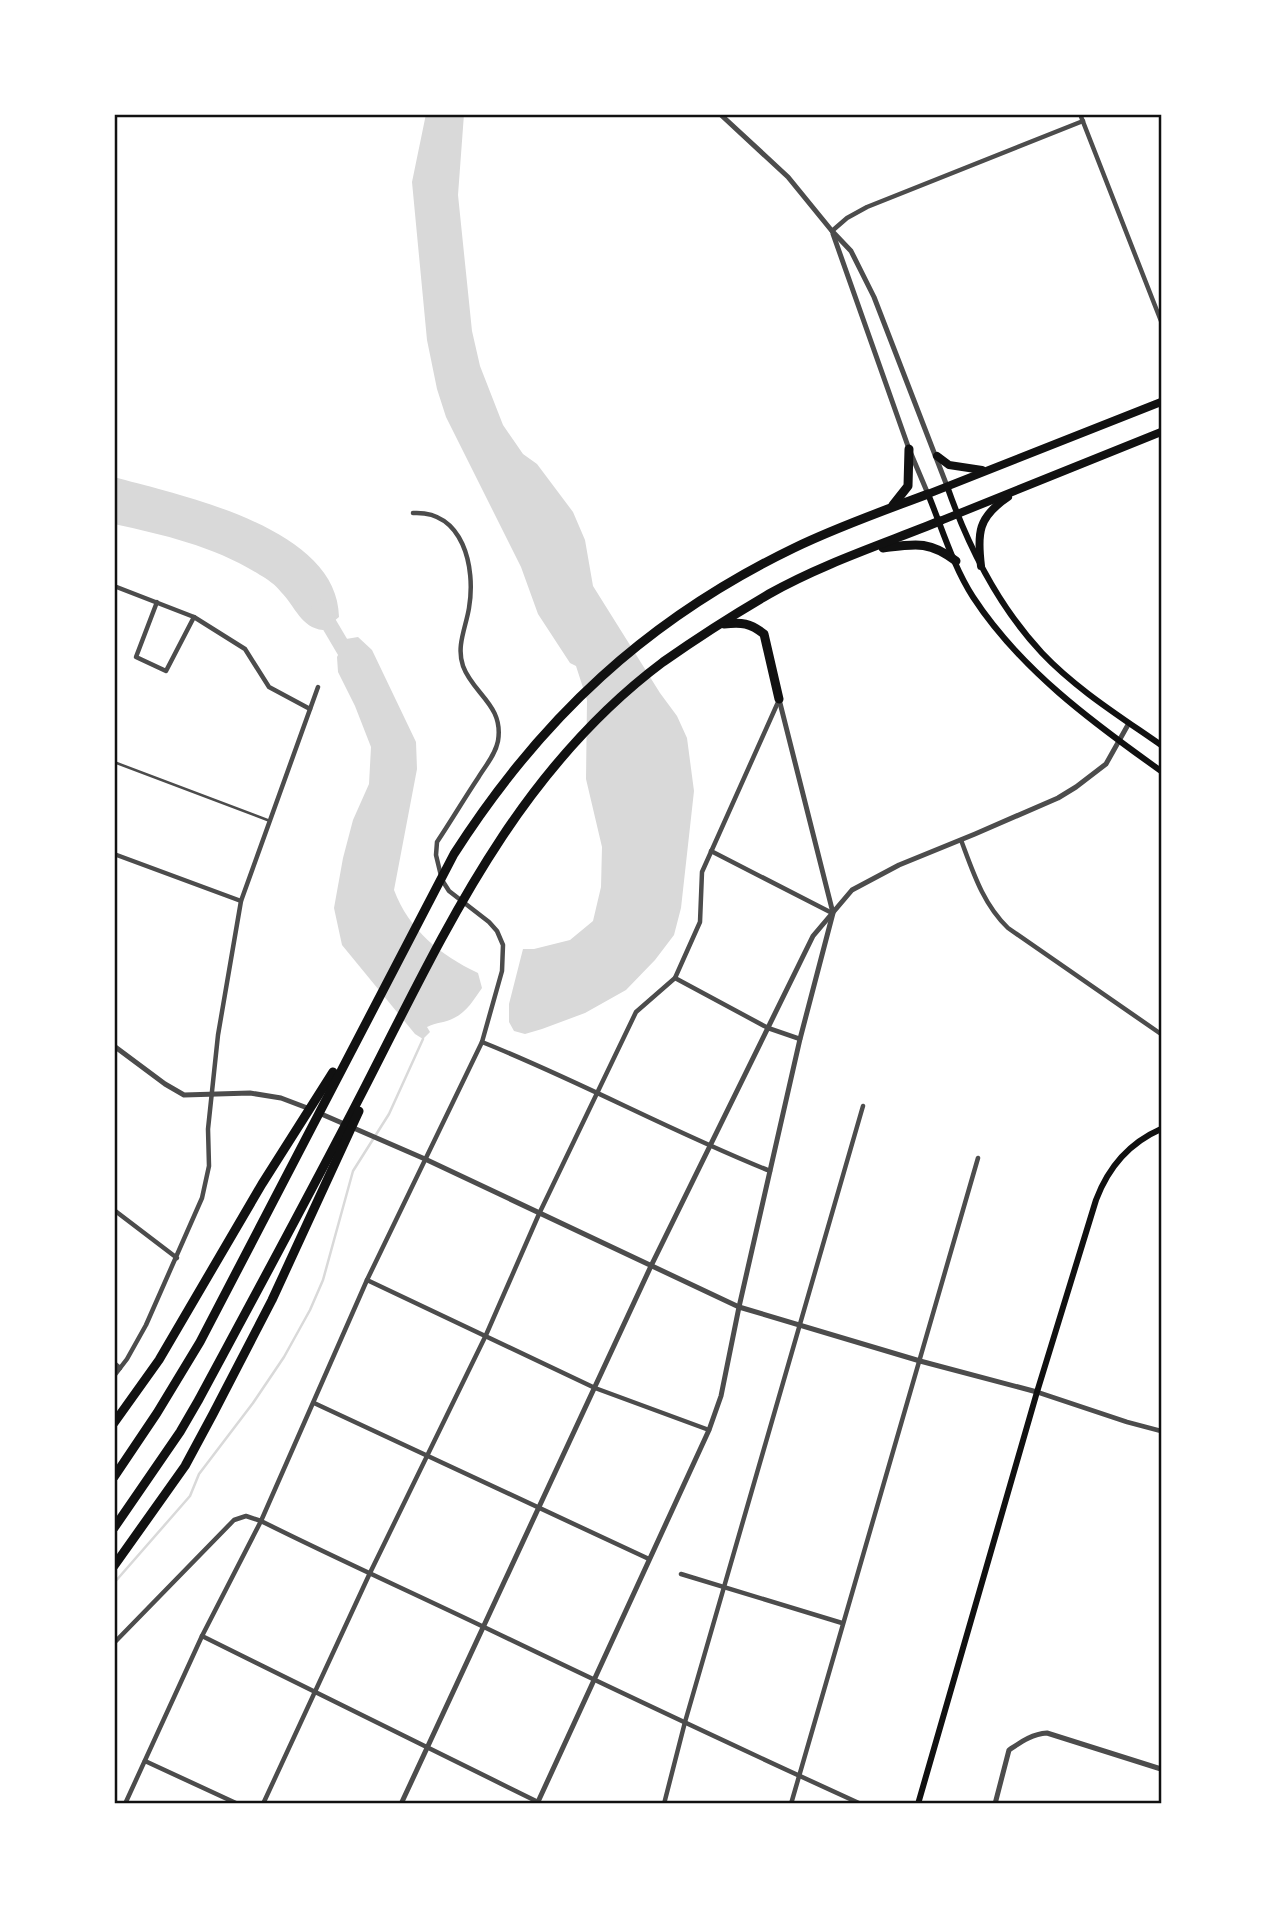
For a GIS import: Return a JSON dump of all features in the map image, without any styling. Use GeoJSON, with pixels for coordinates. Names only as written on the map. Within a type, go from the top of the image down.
{"type":"FeatureCollection","features":[{"type":"Feature","properties":{"kind":"highway"},"geometry":{"type":"LineString","coordinates":[[114,1476],[157,1413],[200,1342],[454,854],[499,787],[569,706],[646,638],[695,604],[794,548],[1161,402]]}},
{"type":"Feature","properties":{"kind":"highway"},"geometry":{"type":"LineString","coordinates":[[114,1528],[198,1401],[304,1205],[464,895],[523,805],[587,731],[664,662],[771,593],[1161,432]]}},
{"type":"Feature","properties":{"kind":"highway"},"geometry":{"type":"LineString","coordinates":[[890,509],[908,485],[909,449]]}},
{"type":"Feature","properties":{"kind":"highway"},"geometry":{"type":"LineString","coordinates":[[937,456],[949,465],[985,470]]}},
{"type":"Feature","properties":{"kind":"highway"},"geometry":{"type":"LineString","coordinates":[[981,566],[978,545],[982,522],[1001,502],[1028,485]]}},
{"type":"Feature","properties":{"kind":"highway"},"geometry":{"type":"LineString","coordinates":[[870,550],[919,543],[944,552],[956,561]]}},
{"type":"Feature","properties":{"kind":"highway"},"geometry":{"type":"LineString","coordinates":[[719,625],[743,622],[764,634],[779,699]]}},
{"type":"Feature","properties":{"kind":"highway"},"geometry":{"type":"LineString","coordinates":[[114,1566],[185,1466],[272,1300],[404,1010]]}},
{"type":"Feature","properties":{"kind":"highway"},"geometry":{"type":"LineString","coordinates":[[114,1423],[159,1360],[262,1184],[364,1023]]}},
{"type":"Feature","properties":{"kind":"main road"},"geometry":{"type":"LineString","coordinates":[[947,486],[981,566],[1026,634],[1062,672],[1161,745]]}},
{"type":"Feature","properties":{"kind":"main road"},"geometry":{"type":"LineString","coordinates":[[928,494],[972,595],[1011,646],[1050,686],[1161,771]]}},
{"type":"Feature","properties":{"kind":"main road"},"geometry":{"type":"LineString","coordinates":[[918,1804],[1037,1392],[1096,1200],[1109,1171],[1128,1151],[1148,1135],[1161,1129]]}},
{"type":"Feature","properties":{"kind":"street"},"geometry":{"type":"LineString","coordinates":[[720,114],[788,177],[850,251],[874,297],[947,486]]}},
{"type":"Feature","properties":{"kind":"street"},"geometry":{"type":"LineString","coordinates":[[1080,114],[1161,321]]}},
{"type":"Feature","properties":{"kind":"street"},"geometry":{"type":"LineString","coordinates":[[832,231],[847,218],[867,207],[1083,121]]}},
{"type":"Feature","properties":{"kind":"street"},"geometry":{"type":"LineString","coordinates":[[832,231],[909,449],[928,494]]}},
{"type":"Feature","properties":{"kind":"street"},"geometry":{"type":"LineString","coordinates":[[125,1804],[202,1636],[261,1521],[368,1280],[482,1042],[502,971],[503,944],[497,932],[489,922],[449,891],[442,880],[436,855],[438,842],[491,759],[498,738],[496,715],[487,698],[468,675],[461,654],[470,605],[470,577],[459,535],[452,526],[434,514],[412,513]]}},
{"type":"Feature","properties":{"kind":"street"},"geometry":{"type":"LineString","coordinates":[[114,586],[194,617],[245,649],[269,687],[286,699],[310,709]]}},
{"type":"Feature","properties":{"kind":"street"},"geometry":{"type":"LineString","coordinates":[[157,602],[136,657],[166,671],[194,617]]}},
{"type":"Feature","properties":{"kind":"street"},"geometry":{"type":"LineString","coordinates":[[114,1376],[146,1325],[202,1198],[209,1166],[210,1094],[241,901],[318,687]]}},
{"type":"Feature","properties":{"kind":"street"},"geometry":{"type":"LineString","coordinates":[[263,1804],[636,1012],[675,978],[700,922],[702,872],[779,699]]}},
{"type":"Feature","properties":{"kind":"street"},"geometry":{"type":"LineString","coordinates":[[202,1636],[538,1803],[709,1430],[721,1396],[800,1039],[833,913],[779,699]]}},
{"type":"Feature","properties":{"kind":"street"},"geometry":{"type":"LineString","coordinates":[[401,1804],[651,1266],[813,936],[852,890],[899,864],[961,840],[1076,788],[1107,764],[1129,723]]}},
{"type":"Feature","properties":{"kind":"street"},"geometry":{"type":"LineString","coordinates":[[961,840],[981,890],[999,919],[1008,928],[1161,1034]]}},
{"type":"Feature","properties":{"kind":"street"},"geometry":{"type":"LineString","coordinates":[[711,851],[833,913]]}},
{"type":"Feature","properties":{"kind":"street"},"geometry":{"type":"LineString","coordinates":[[114,854],[241,901]]}},
{"type":"Feature","properties":{"kind":"street"},"geometry":{"type":"LineString","coordinates":[[675,978],[768,1028],[800,1039]]}},
{"type":"Feature","properties":{"kind":"street"},"geometry":{"type":"LineString","coordinates":[[482,1042],[544,1066],[708,1147],[771,1171]]}},
{"type":"Feature","properties":{"kind":"street"},"geometry":{"type":"LineString","coordinates":[[114,1046],[184,1095],[250,1093],[281,1098],[425,1159],[739,1307],[920,1361],[1037,1392],[1161,1431]]}},
{"type":"Feature","properties":{"kind":"street"},"geometry":{"type":"LineString","coordinates":[[664,1804],[685,1722],[863,1106]]}},
{"type":"Feature","properties":{"kind":"street"},"geometry":{"type":"LineString","coordinates":[[791,1804],[978,1158]]}},
{"type":"Feature","properties":{"kind":"street"},"geometry":{"type":"LineString","coordinates":[[114,1210],[177,1258]]}},
{"type":"Feature","properties":{"kind":"street"},"geometry":{"type":"LineString","coordinates":[[368,1280],[595,1388],[709,1430]]}},
{"type":"Feature","properties":{"kind":"street"},"geometry":{"type":"LineString","coordinates":[[114,1363],[120,1368]]}},
{"type":"Feature","properties":{"kind":"street"},"geometry":{"type":"LineString","coordinates":[[314,1403],[649,1559]]}},
{"type":"Feature","properties":{"kind":"street"},"geometry":{"type":"LineString","coordinates":[[114,1643],[233,1520],[246,1516],[861,1804]]}},
{"type":"Feature","properties":{"kind":"street"},"geometry":{"type":"LineString","coordinates":[[681,1574],[842,1623]]}},
{"type":"Feature","properties":{"kind":"street"},"geometry":{"type":"LineString","coordinates":[[995,1804],[1009,1750],[1026,1739],[1046,1733],[1161,1769]]}},
{"type":"Feature","properties":{"kind":"street"},"geometry":{"type":"LineString","coordinates":[[145,1761],[238,1804]]}},
{"type":"Feature","properties":{"kind":"lane"},"geometry":{"type":"LineString","coordinates":[[114,762],[270,821]]}},
{"type":"Feature","properties":{"kind":"shaded area"},"geometry":{"type":"Polygon","coordinates":[[[426,114],[464,114],[458,195],[472,331],[480,366],[503,425],[523,454],[537,464],[573,512],[585,540],[593,586],[677,716],[687,738],[694,791],[681,908],[674,935],[655,960],[626,990],[585,1013],[525,1034],[514,1031],[509,1022],[509,1004],[523,949],[570,940],[593,921],[601,887],[602,847],[586,779],[587,700],[576,666],[570,663],[538,614],[521,567],[446,417],[437,389],[427,340],[412,182],[426,114]]]}},
{"type":"Feature","properties":{"kind":"shaded area"},"geometry":{"type":"Polygon","coordinates":[[[114,477],[215,506],[252,520],[285,538],[313,560],[332,586],[339,617],[323,630],[315,628],[299,616],[266,578],[243,565],[190,543],[114,524],[114,477]]]}},
{"type":"Feature","properties":{"kind":"shaded area"},"geometry":{"type":"Polygon","coordinates":[[[358,637],[372,650],[416,742],[417,769],[394,890],[417,929],[451,958],[478,973],[482,988],[459,1015],[427,1027],[430,1032],[423,1039],[415,1034],[342,945],[334,908],[353,820],[369,784],[371,747],[338,672],[337,657],[346,639],[358,637]]]}},
{"type":"Feature","properties":{"kind":"waterway"},"geometry":{"type":"LineString","coordinates":[[319,607],[352,663]]}},
{"type":"Feature","properties":{"kind":"waterway"},"geometry":{"type":"LineString","coordinates":[[114,1583],[190,1496],[199,1474],[284,1357],[323,1280],[353,1171],[389,1114],[423,1039]]}}]}
